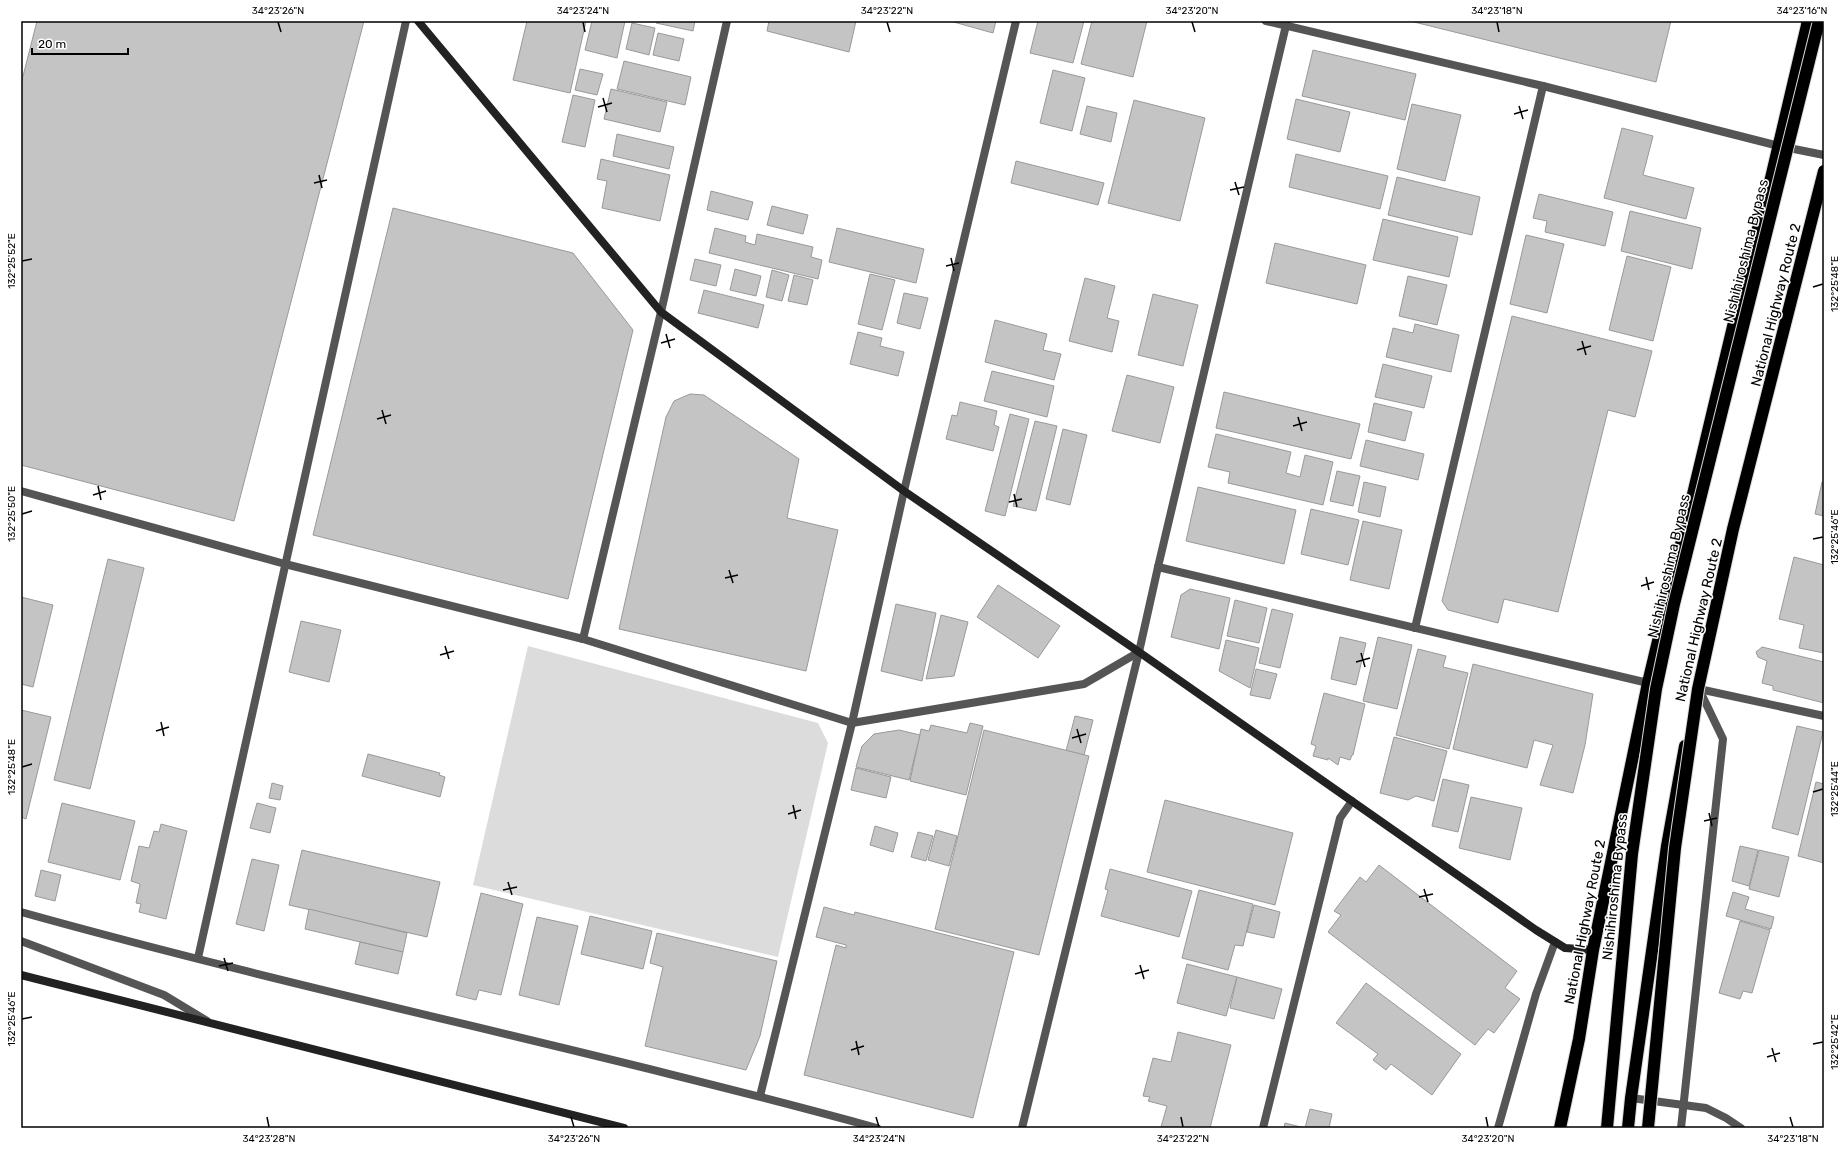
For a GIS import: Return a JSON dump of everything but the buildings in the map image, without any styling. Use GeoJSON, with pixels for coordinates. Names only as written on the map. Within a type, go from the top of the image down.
{"type":"FeatureCollection","features":[{"type":"Feature","properties":{"kind":"highway","name":"National Highway Route 2"},"geometry":{"type":"LineString","coordinates":[[1560,1128],[1579,1039],[1593,950],[1648,683],[1734,322],[1779,146],[1808,21]]}},
{"type":"Feature","properties":{"kind":"highway","name":"Nishihiroshima Bypass"},"geometry":{"type":"LineString","coordinates":[[1607,1128],[1632,854],[1656,689],[1674,604],[1819,21]]}},
{"type":"Feature","properties":{"kind":"highway","name":"National Highway Route 2"},"geometry":{"type":"LineString","coordinates":[[1628,1128],[1631,1098],[1680,767],[1699,689],[1715,613],[1824,172]]}},
{"type":"Feature","properties":{"kind":"highway"},"geometry":{"type":"LineString","coordinates":[[1648,1128],[1675,848],[1698,689],[1733,529],[1824,172]]}},
{"type":"Feature","properties":{"kind":"street"},"geometry":{"type":"LineString","coordinates":[[198,958],[406,21]]}},
{"type":"Feature","properties":{"kind":"street"},"geometry":{"type":"LineString","coordinates":[[418,21],[661,312],[904,491],[1139,652],[1536,930],[1565,948],[1593,950]]}},
{"type":"Feature","properties":{"kind":"street"},"geometry":{"type":"LineString","coordinates":[[583,639],[661,312],[727,21]]}},
{"type":"Feature","properties":{"kind":"street"},"geometry":{"type":"LineString","coordinates":[[760,1096],[852,723],[904,491],[1016,21]]}},
{"type":"Feature","properties":{"kind":"street"},"geometry":{"type":"LineString","coordinates":[[1266,21],[1286,23],[1779,146],[1824,155]]}},
{"type":"Feature","properties":{"kind":"street"},"geometry":{"type":"LineString","coordinates":[[1022,1128],[1139,652],[1286,23]]}},
{"type":"Feature","properties":{"kind":"street"},"geometry":{"type":"LineString","coordinates":[[1415,628],[1543,86]]}},
{"type":"Feature","properties":{"kind":"street"},"geometry":{"type":"LineString","coordinates":[[21,491],[285,564],[583,639],[852,723],[1084,684],[1139,652]]}},
{"type":"Feature","properties":{"kind":"street"},"geometry":{"type":"LineString","coordinates":[[1158,567],[1648,683]]}},
{"type":"Feature","properties":{"kind":"street"},"geometry":{"type":"LineString","coordinates":[[1699,689],[1824,716]]}},
{"type":"Feature","properties":{"kind":"street"},"geometry":{"type":"LineString","coordinates":[[1681,1128],[1685,1105],[1701,927],[1723,739],[1699,689]]}},
{"type":"Feature","properties":{"kind":"street"},"geometry":{"type":"LineString","coordinates":[[1263,1128],[1340,818],[1352,801]]}},
{"type":"Feature","properties":{"kind":"street"},"geometry":{"type":"LineString","coordinates":[[21,912],[137,944],[760,1096],[877,1128]]}},
{"type":"Feature","properties":{"kind":"street"},"geometry":{"type":"LineString","coordinates":[[21,941],[164,995],[210,1023]]}},
{"type":"Feature","properties":{"kind":"street"},"geometry":{"type":"LineString","coordinates":[[1498,1128],[1536,994],[1555,942]]}},
{"type":"Feature","properties":{"kind":"street"},"geometry":{"type":"LineString","coordinates":[[21,975],[624,1128]]}},
{"type":"Feature","properties":{"kind":"street"},"geometry":{"type":"LineString","coordinates":[[1631,1098],[1706,1108],[1726,1118],[1741,1128]]}},
{"type":"Feature","properties":{"kind":"shaded area"},"geometry":{"type":"Polygon","coordinates":[[[528,646],[818,723],[828,743],[778,957],[473,885],[528,646]]]}}]}
